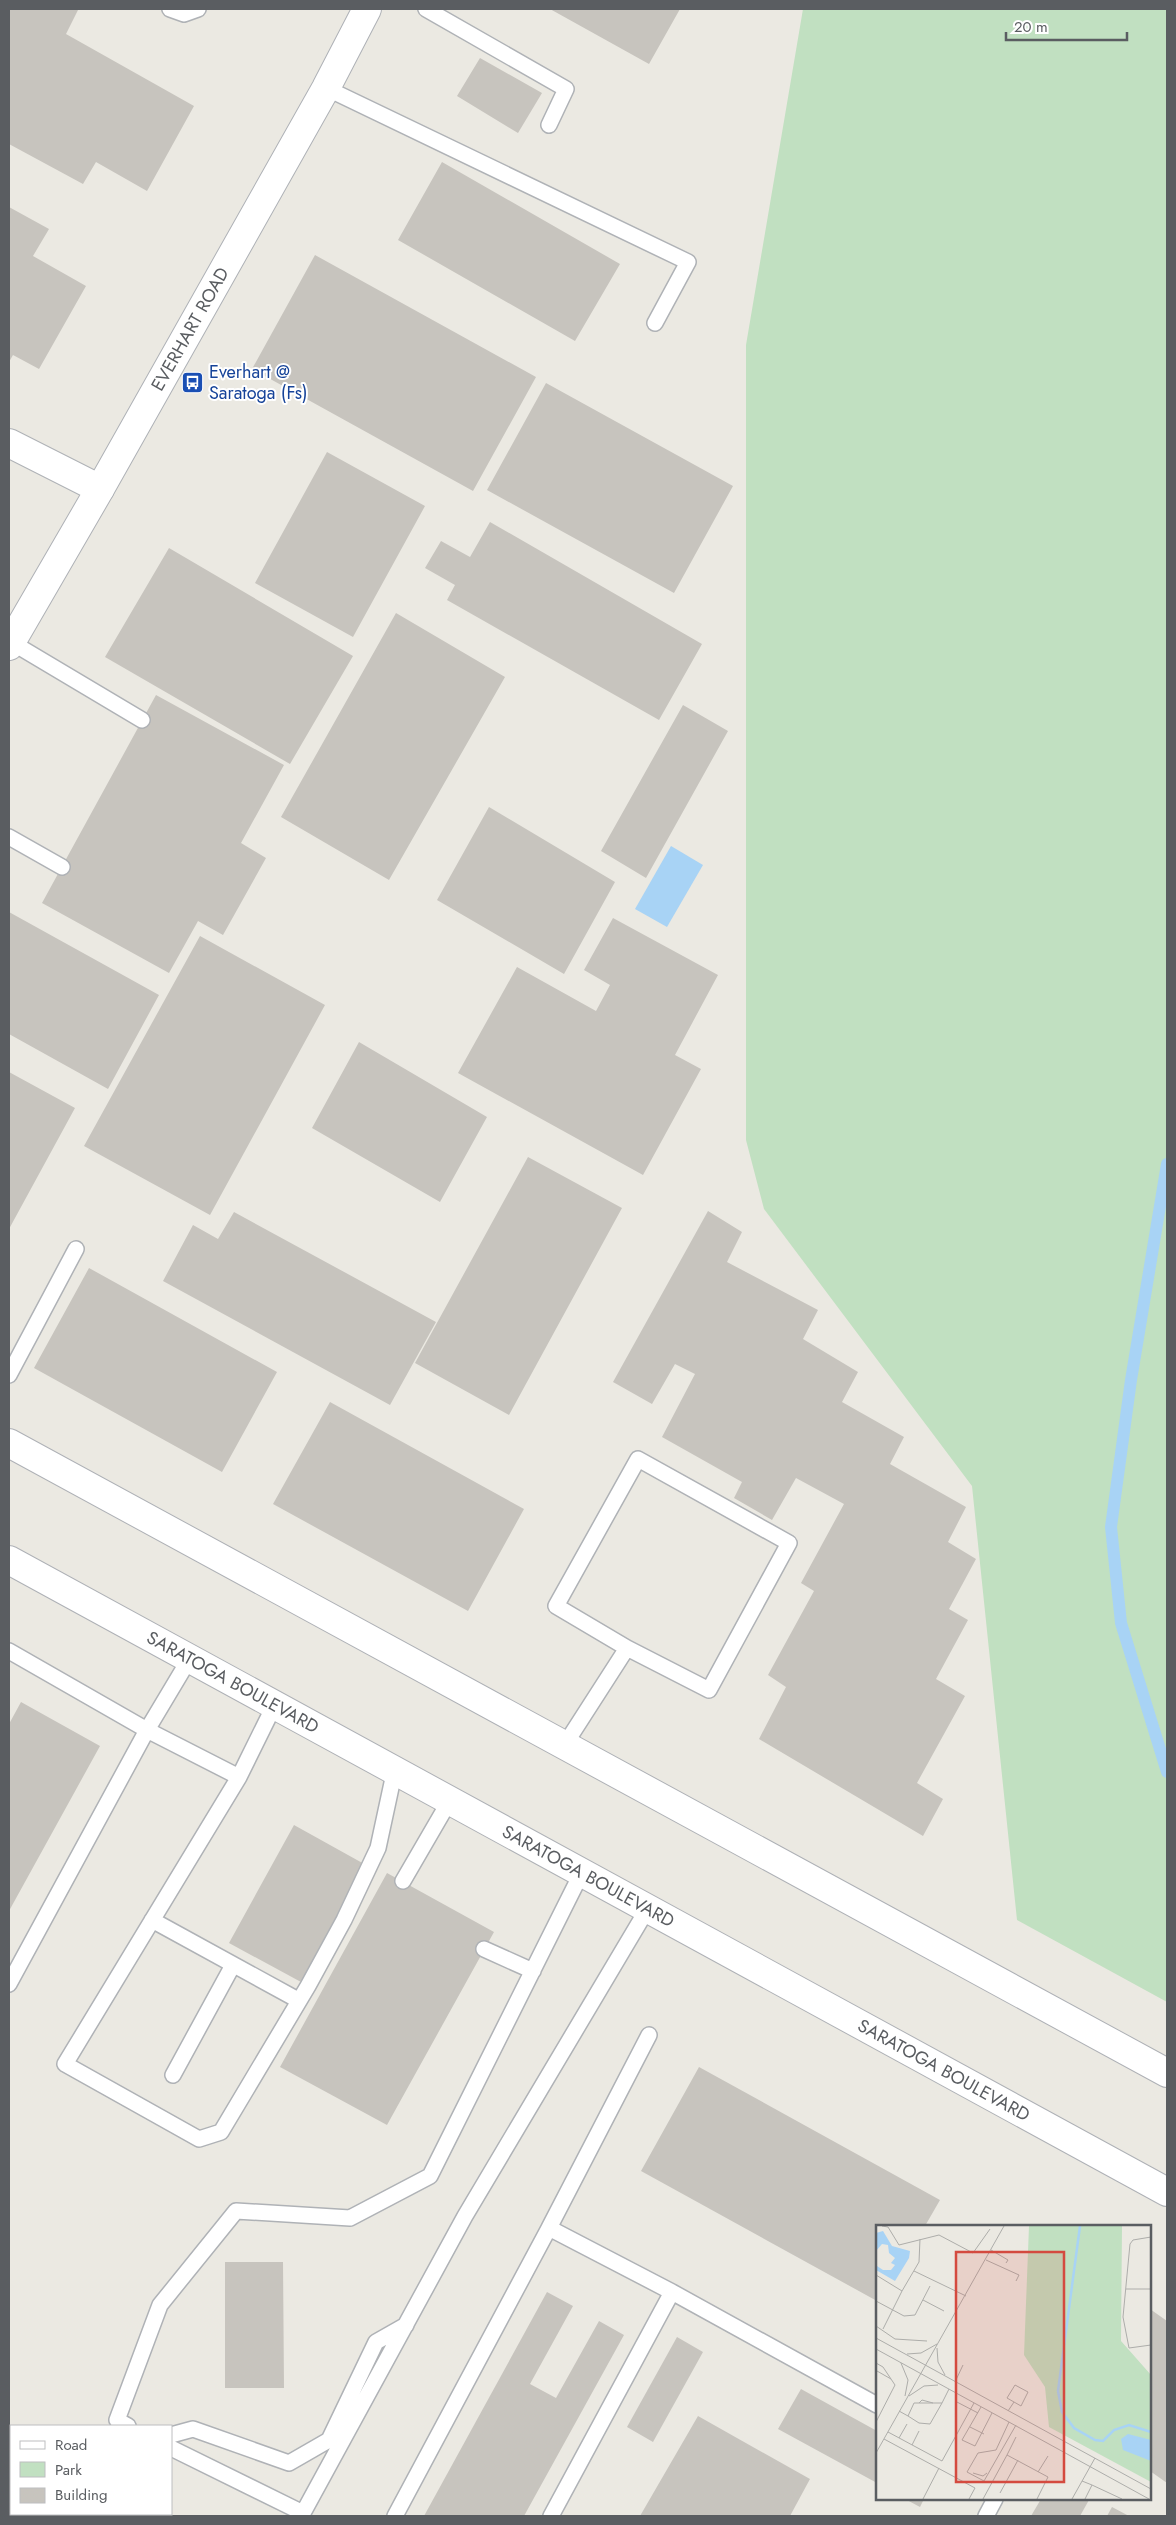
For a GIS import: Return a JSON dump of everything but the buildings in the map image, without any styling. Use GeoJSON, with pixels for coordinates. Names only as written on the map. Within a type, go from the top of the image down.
{"type":"FeatureCollection","features":[{"type":"Feature","properties":{"kind":"main road","name":"EVERHART ROAD"},"geometry":{"type":"LineString","coordinates":[[10,644],[100,489],[326,88],[367,9]]}},
{"type":"Feature","properties":{"kind":"main road"},"geometry":{"type":"LineString","coordinates":[[9,444],[100,489]]}},
{"type":"Feature","properties":{"kind":"main road"},"geometry":{"type":"LineString","coordinates":[[9,1444],[1167,2073]]}},
{"type":"Feature","properties":{"kind":"main road","name":"SARATOGA BOULEVARD"},"geometry":{"type":"LineString","coordinates":[[9,1560],[1167,2192]]}},
{"type":"Feature","properties":{"kind":"lane"},"geometry":{"type":"LineString","coordinates":[[170,9],[184,14],[198,9]]}},
{"type":"Feature","properties":{"kind":"lane"},"geometry":{"type":"LineString","coordinates":[[426,9],[566,89],[549,125]]}},
{"type":"Feature","properties":{"kind":"lane"},"geometry":{"type":"LineString","coordinates":[[326,88],[688,262],[655,323]]}},
{"type":"Feature","properties":{"kind":"lane"},"geometry":{"type":"LineString","coordinates":[[10,644],[142,720]]}},
{"type":"Feature","properties":{"kind":"lane"},"geometry":{"type":"LineString","coordinates":[[9,837],[62,867]]}},
{"type":"Feature","properties":{"kind":"lane"},"geometry":{"type":"LineString","coordinates":[[9,1375],[76,1249]]}},
{"type":"Feature","properties":{"kind":"lane"},"geometry":{"type":"LineString","coordinates":[[638,1459],[789,1543],[710,1690],[627,1648],[556,1606],[638,1459]]}},
{"type":"Feature","properties":{"kind":"lane"},"geometry":{"type":"LineString","coordinates":[[564,1746],[627,1648]]}},
{"type":"Feature","properties":{"kind":"lane"},"geometry":{"type":"LineString","coordinates":[[9,1652],[148,1730],[239,1777]]}},
{"type":"Feature","properties":{"kind":"lane"},"geometry":{"type":"LineString","coordinates":[[9,1984],[148,1730],[190,1658]]}},
{"type":"Feature","properties":{"kind":"lane"},"geometry":{"type":"LineString","coordinates":[[275,1704],[239,1777],[65,2064],[199,2139],[221,2132],[344,1920],[378,1848],[394,1769]]}},
{"type":"Feature","properties":{"kind":"lane"},"geometry":{"type":"LineString","coordinates":[[403,1881],[450,1800]]}},
{"type":"Feature","properties":{"kind":"lane"},"geometry":{"type":"LineString","coordinates":[[126,2425],[116,2420],[160,2305],[236,2211],[350,2218],[430,2176],[582,1872]]}},
{"type":"Feature","properties":{"kind":"lane"},"geometry":{"type":"LineString","coordinates":[[172,2448],[303,2513],[470,2208],[648,1908]]}},
{"type":"Feature","properties":{"kind":"lane"},"geometry":{"type":"LineString","coordinates":[[152,1920],[298,2000]]}},
{"type":"Feature","properties":{"kind":"lane"},"geometry":{"type":"LineString","coordinates":[[484,1949],[533,1971]]}},
{"type":"Feature","properties":{"kind":"lane"},"geometry":{"type":"LineString","coordinates":[[173,2075],[233,1965]]}},
{"type":"Feature","properties":{"kind":"lane"},"geometry":{"type":"LineString","coordinates":[[395,2516],[549,2228],[649,2035]]}},
{"type":"Feature","properties":{"kind":"lane"},"geometry":{"type":"LineString","coordinates":[[549,2228],[672,2292],[876,2404]]}},
{"type":"Feature","properties":{"kind":"lane"},"geometry":{"type":"LineString","coordinates":[[551,2516],[672,2292]]}},
{"type":"Feature","properties":{"kind":"lane"},"geometry":{"type":"LineString","coordinates":[[172,2435],[193,2429],[289,2462],[329,2440],[376,2342],[406,2326]]}},
{"type":"Feature","properties":{"kind":"lane"},"geometry":{"type":"LineString","coordinates":[[986,2516],[994,2500]]}},
{"type":"Feature","properties":{"kind":"green space"},"geometry":{"type":"Polygon","coordinates":[[[803,9],[1167,9],[1167,2002],[1017,1920],[972,1486],[764,1209],[746,1140],[746,345],[803,9]]]}},
{"type":"Feature","properties":{"kind":"water"},"geometry":{"type":"Polygon","coordinates":[[[671,846],[703,865],[667,927],[635,909],[671,846]]]}},
{"type":"Feature","properties":{"kind":"waterway"},"geometry":{"type":"LineString","coordinates":[[1167,1164],[1131,1380],[1111,1527],[1121,1623],[1167,1772]]}},
{"type":"Feature","properties":{"kind":"place","name":"Everhart @ Saratoga (Fs)"},"geometry":{"type":"Point","coordinates":[193,382]}}]}
